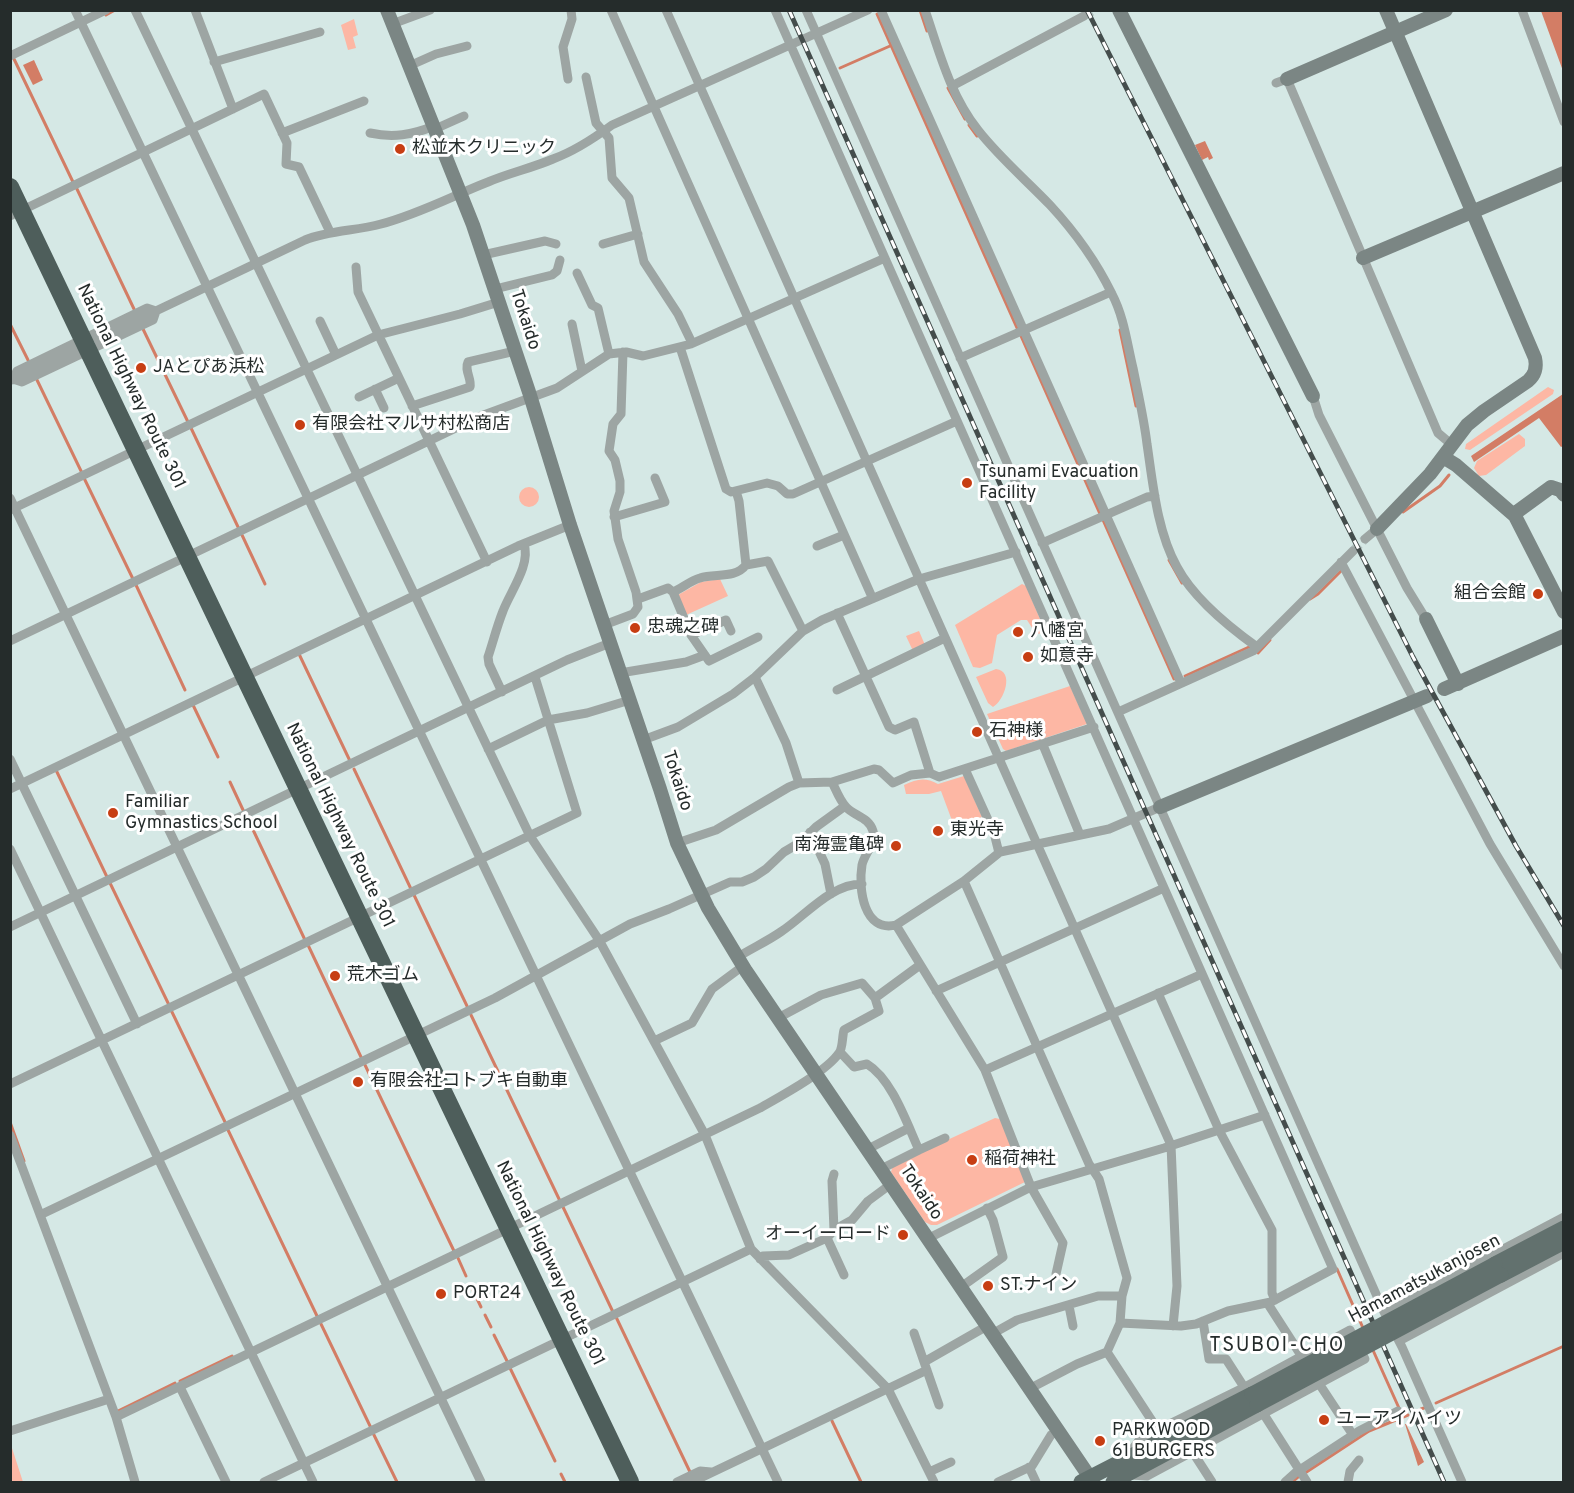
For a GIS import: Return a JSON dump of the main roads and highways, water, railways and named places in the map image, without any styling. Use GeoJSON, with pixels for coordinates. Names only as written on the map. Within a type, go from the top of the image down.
{"type":"FeatureCollection","features":[{"type":"Feature","properties":{"kind":"highway","name":"National Highway Route 301"},"geometry":{"type":"LineString","coordinates":[[10,187],[16,213],[86,345],[630,1482]]}},
{"type":"Feature","properties":{"kind":"main road","name":"Hamamatsukanjosen"},"geometry":{"type":"LineString","coordinates":[[1088,1481],[1126,1467],[1254,1400],[1498,1269],[1563,1228]]}},
{"type":"Feature","properties":{"kind":"main road","name":"Hamamatsukanjosen"},"geometry":{"type":"LineString","coordinates":[[1498,1269],[1563,1242]]}},
{"type":"Feature","properties":{"kind":"main road","name":"Hamamatsukanjosen"},"geometry":{"type":"LineString","coordinates":[[1113,1482],[1126,1467]]}},
{"type":"Feature","properties":{"kind":"waterway"},"geometry":{"type":"LineString","coordinates":[[106,15],[115,10]]}},
{"type":"Feature","properties":{"kind":"waterway"},"geometry":{"type":"LineString","coordinates":[[920,10],[927,31]]}},
{"type":"Feature","properties":{"kind":"waterway"},"geometry":{"type":"LineString","coordinates":[[877,14],[1017,328]]}},
{"type":"Feature","properties":{"kind":"waterway"},"geometry":{"type":"LineString","coordinates":[[840,68],[890,46]]}},
{"type":"Feature","properties":{"kind":"waterway"},"geometry":{"type":"LineString","coordinates":[[14,59],[73,182]]}},
{"type":"Feature","properties":{"kind":"waterway"},"geometry":{"type":"LineString","coordinates":[[948,88],[965,119]]}},
{"type":"Feature","properties":{"kind":"waterway"},"geometry":{"type":"LineString","coordinates":[[969,125],[977,136]]}},
{"type":"Feature","properties":{"kind":"waterway"},"geometry":{"type":"LineString","coordinates":[[76,187],[134,309]]}},
{"type":"Feature","properties":{"kind":"waterway"},"geometry":{"type":"LineString","coordinates":[[10,324],[28,360]]}},
{"type":"Feature","properties":{"kind":"waterway"},"geometry":{"type":"LineString","coordinates":[[143,329],[188,422]]}},
{"type":"Feature","properties":{"kind":"waterway"},"geometry":{"type":"LineString","coordinates":[[1120,330],[1136,406]]}},
{"type":"Feature","properties":{"kind":"waterway"},"geometry":{"type":"LineString","coordinates":[[1021,336],[1100,514]]}},
{"type":"Feature","properties":{"kind":"waterway"},"geometry":{"type":"LineString","coordinates":[[37,380],[82,473]]}},
{"type":"Feature","properties":{"kind":"waterway"},"geometry":{"type":"LineString","coordinates":[[191,428],[239,529]]}},
{"type":"Feature","properties":{"kind":"waterway"},"geometry":{"type":"LineString","coordinates":[[1403,512],[1440,486],[1449,475]]}},
{"type":"Feature","properties":{"kind":"waterway"},"geometry":{"type":"LineString","coordinates":[[84,478],[133,579]]}},
{"type":"Feature","properties":{"kind":"waterway"},"geometry":{"type":"LineString","coordinates":[[1103,520],[1174,679]]}},
{"type":"Feature","properties":{"kind":"waterway"},"geometry":{"type":"LineString","coordinates":[[242,535],[265,584]]}},
{"type":"Feature","properties":{"kind":"waterway"},"geometry":{"type":"LineString","coordinates":[[1169,560],[1182,583]]}},
{"type":"Feature","properties":{"kind":"waterway"},"geometry":{"type":"LineString","coordinates":[[1310,599],[1342,570]]}},
{"type":"Feature","properties":{"kind":"waterway"},"geometry":{"type":"LineString","coordinates":[[136,585],[185,690]]}},
{"type":"Feature","properties":{"kind":"waterway"},"geometry":{"type":"LineString","coordinates":[[1258,653],[1270,640]]}},
{"type":"Feature","properties":{"kind":"waterway"},"geometry":{"type":"LineString","coordinates":[[1185,676],[1249,647]]}},
{"type":"Feature","properties":{"kind":"waterway"},"geometry":{"type":"LineString","coordinates":[[299,654],[350,761]]}},
{"type":"Feature","properties":{"kind":"waterway"},"geometry":{"type":"LineString","coordinates":[[193,705],[218,757]]}},
{"type":"Feature","properties":{"kind":"waterway"},"geometry":{"type":"LineString","coordinates":[[354,769],[411,889]]}},
{"type":"Feature","properties":{"kind":"waterway"},"geometry":{"type":"LineString","coordinates":[[56,770],[107,877]]}},
{"type":"Feature","properties":{"kind":"waterway"},"geometry":{"type":"LineString","coordinates":[[230,782],[244,812]]}},
{"type":"Feature","properties":{"kind":"waterway"},"geometry":{"type":"LineString","coordinates":[[247,817],[305,940]]}},
{"type":"Feature","properties":{"kind":"waterway"},"geometry":{"type":"LineString","coordinates":[[110,883],[169,1005]]}},
{"type":"Feature","properties":{"kind":"waterway"},"geometry":{"type":"LineString","coordinates":[[414,895],[467,1006]]}},
{"type":"Feature","properties":{"kind":"waterway"},"geometry":{"type":"LineString","coordinates":[[308,945],[361,1057]]}},
{"type":"Feature","properties":{"kind":"waterway"},"geometry":{"type":"LineString","coordinates":[[171,1010],[225,1122]]}},
{"type":"Feature","properties":{"kind":"waterway"},"geometry":{"type":"LineString","coordinates":[[471,1015],[560,1201]]}},
{"type":"Feature","properties":{"kind":"waterway"},"geometry":{"type":"LineString","coordinates":[[365,1065],[454,1251]]}},
{"type":"Feature","properties":{"kind":"waterway"},"geometry":{"type":"LineString","coordinates":[[10,1122],[24,1161]]}},
{"type":"Feature","properties":{"kind":"waterway"},"geometry":{"type":"LineString","coordinates":[[228,1130],[317,1316]]}},
{"type":"Feature","properties":{"kind":"waterway"},"geometry":{"type":"LineString","coordinates":[[563,1207],[613,1312]]}},
{"type":"Feature","properties":{"kind":"waterway"},"geometry":{"type":"LineString","coordinates":[[458,1258],[466,1276]]}},
{"type":"Feature","properties":{"kind":"waterway"},"geometry":{"type":"LineString","coordinates":[[1337,1269],[1363,1328]]}},
{"type":"Feature","properties":{"kind":"waterway"},"geometry":{"type":"LineString","coordinates":[[470,1284],[481,1307]]}},
{"type":"Feature","properties":{"kind":"waterway"},"geometry":{"type":"LineString","coordinates":[[485,1315],[491,1327]]}},
{"type":"Feature","properties":{"kind":"waterway"},"geometry":{"type":"LineString","coordinates":[[616,1317],[690,1472]]}},
{"type":"Feature","properties":{"kind":"waterway"},"geometry":{"type":"LineString","coordinates":[[321,1324],[371,1428]]}},
{"type":"Feature","properties":{"kind":"waterway"},"geometry":{"type":"LineString","coordinates":[[494,1335],[508,1363]]}},
{"type":"Feature","properties":{"kind":"waterway"},"geometry":{"type":"LineString","coordinates":[[1436,1403],[1564,1346]]}},
{"type":"Feature","properties":{"kind":"waterway"},"geometry":{"type":"LineString","coordinates":[[1372,1348],[1403,1417]]}},
{"type":"Feature","properties":{"kind":"waterway"},"geometry":{"type":"LineString","coordinates":[[180,1381],[232,1356]]}},
{"type":"Feature","properties":{"kind":"waterway"},"geometry":{"type":"LineString","coordinates":[[510,1368],[555,1461]]}},
{"type":"Feature","properties":{"kind":"waterway"},"geometry":{"type":"LineString","coordinates":[[118,1411],[175,1383]]}},
{"type":"Feature","properties":{"kind":"waterway"},"geometry":{"type":"LineString","coordinates":[[1305,1473],[1369,1431],[1408,1415]]}},
{"type":"Feature","properties":{"kind":"waterway"},"geometry":{"type":"LineString","coordinates":[[832,1421],[861,1482]]}},
{"type":"Feature","properties":{"kind":"waterway"},"geometry":{"type":"LineString","coordinates":[[373,1433],[397,1482]]}},
{"type":"Feature","properties":{"kind":"waterway"},"geometry":{"type":"LineString","coordinates":[[561,1474],[565,1482]]}},
{"type":"Feature","properties":{"kind":"waterway"},"geometry":{"type":"LineString","coordinates":[[1292,1482],[1298,1477]]}},
{"type":"Feature","properties":{"kind":"tunnel"},"geometry":{"type":"LineString","coordinates":[[1084,16],[1094,10]]}},
{"type":"Feature","properties":{"kind":"tunnel"},"geometry":{"type":"LineString","coordinates":[[1353,551],[1365,539]]}},
{"type":"Feature","properties":{"kind":"railway"},"geometry":{"type":"LineString","coordinates":[[789,10],[1444,1482]]}},
{"type":"Feature","properties":{"kind":"railway"},"geometry":{"type":"LineString","coordinates":[[1087,10],[1413,657],[1516,846],[1564,926]]}},
{"type":"Feature","properties":{"kind":"place","name":"松並木クリニック"},"geometry":{"type":"Point","coordinates":[400,149]}},
{"type":"Feature","properties":{"kind":"place","name":"JAとぴあ浜松"},"geometry":{"type":"Point","coordinates":[141,368]}},
{"type":"Feature","properties":{"kind":"place","name":"有限会社マルサ村松商店"},"geometry":{"type":"Point","coordinates":[300,425]}},
{"type":"Feature","properties":{"kind":"place","name":"Tsunami Evacuation Facility"},"geometry":{"type":"Point","coordinates":[967,483]}},
{"type":"Feature","properties":{"kind":"place","name":"組合会館"},"geometry":{"type":"Point","coordinates":[1538,594]}},
{"type":"Feature","properties":{"kind":"place","name":"忠魂之碑"},"geometry":{"type":"Point","coordinates":[635,628]}},
{"type":"Feature","properties":{"kind":"place","name":"八幡宮"},"geometry":{"type":"Point","coordinates":[1018,632]}},
{"type":"Feature","properties":{"kind":"place","name":"如意寺"},"geometry":{"type":"Point","coordinates":[1028,657]}},
{"type":"Feature","properties":{"kind":"place","name":"石神様"},"geometry":{"type":"Point","coordinates":[977,732]}},
{"type":"Feature","properties":{"kind":"place","name":"Familiar Gymnastics School"},"geometry":{"type":"Point","coordinates":[113,813]}},
{"type":"Feature","properties":{"kind":"place","name":"東光寺"},"geometry":{"type":"Point","coordinates":[938,831]}},
{"type":"Feature","properties":{"kind":"place","name":"南海霊亀碑"},"geometry":{"type":"Point","coordinates":[896,846]}},
{"type":"Feature","properties":{"kind":"place","name":"荒木ゴム"},"geometry":{"type":"Point","coordinates":[335,976]}},
{"type":"Feature","properties":{"kind":"place","name":"有限会社コトブキ自動車"},"geometry":{"type":"Point","coordinates":[358,1082]}},
{"type":"Feature","properties":{"kind":"place","name":"稲荷神社"},"geometry":{"type":"Point","coordinates":[972,1160]}},
{"type":"Feature","properties":{"kind":"place","name":"オーイーロード"},"geometry":{"type":"Point","coordinates":[903,1235]}},
{"type":"Feature","properties":{"kind":"place","name":"ST.ナイン"},"geometry":{"type":"Point","coordinates":[988,1286]}},
{"type":"Feature","properties":{"kind":"place","name":"PORT24"},"geometry":{"type":"Point","coordinates":[441,1294]}},
{"type":"Feature","properties":{"kind":"place","name":"ユーアイハイツ"},"geometry":{"type":"Point","coordinates":[1324,1420]}},
{"type":"Feature","properties":{"kind":"place","name":"PARKWOOD 61 BURGERS"},"geometry":{"type":"Point","coordinates":[1100,1441]}},
{"type":"Feature","properties":{"kind":"district","name":"TSUBOI-CHO"},"geometry":{"type":"Point","coordinates":[1277,1347]}}]}
